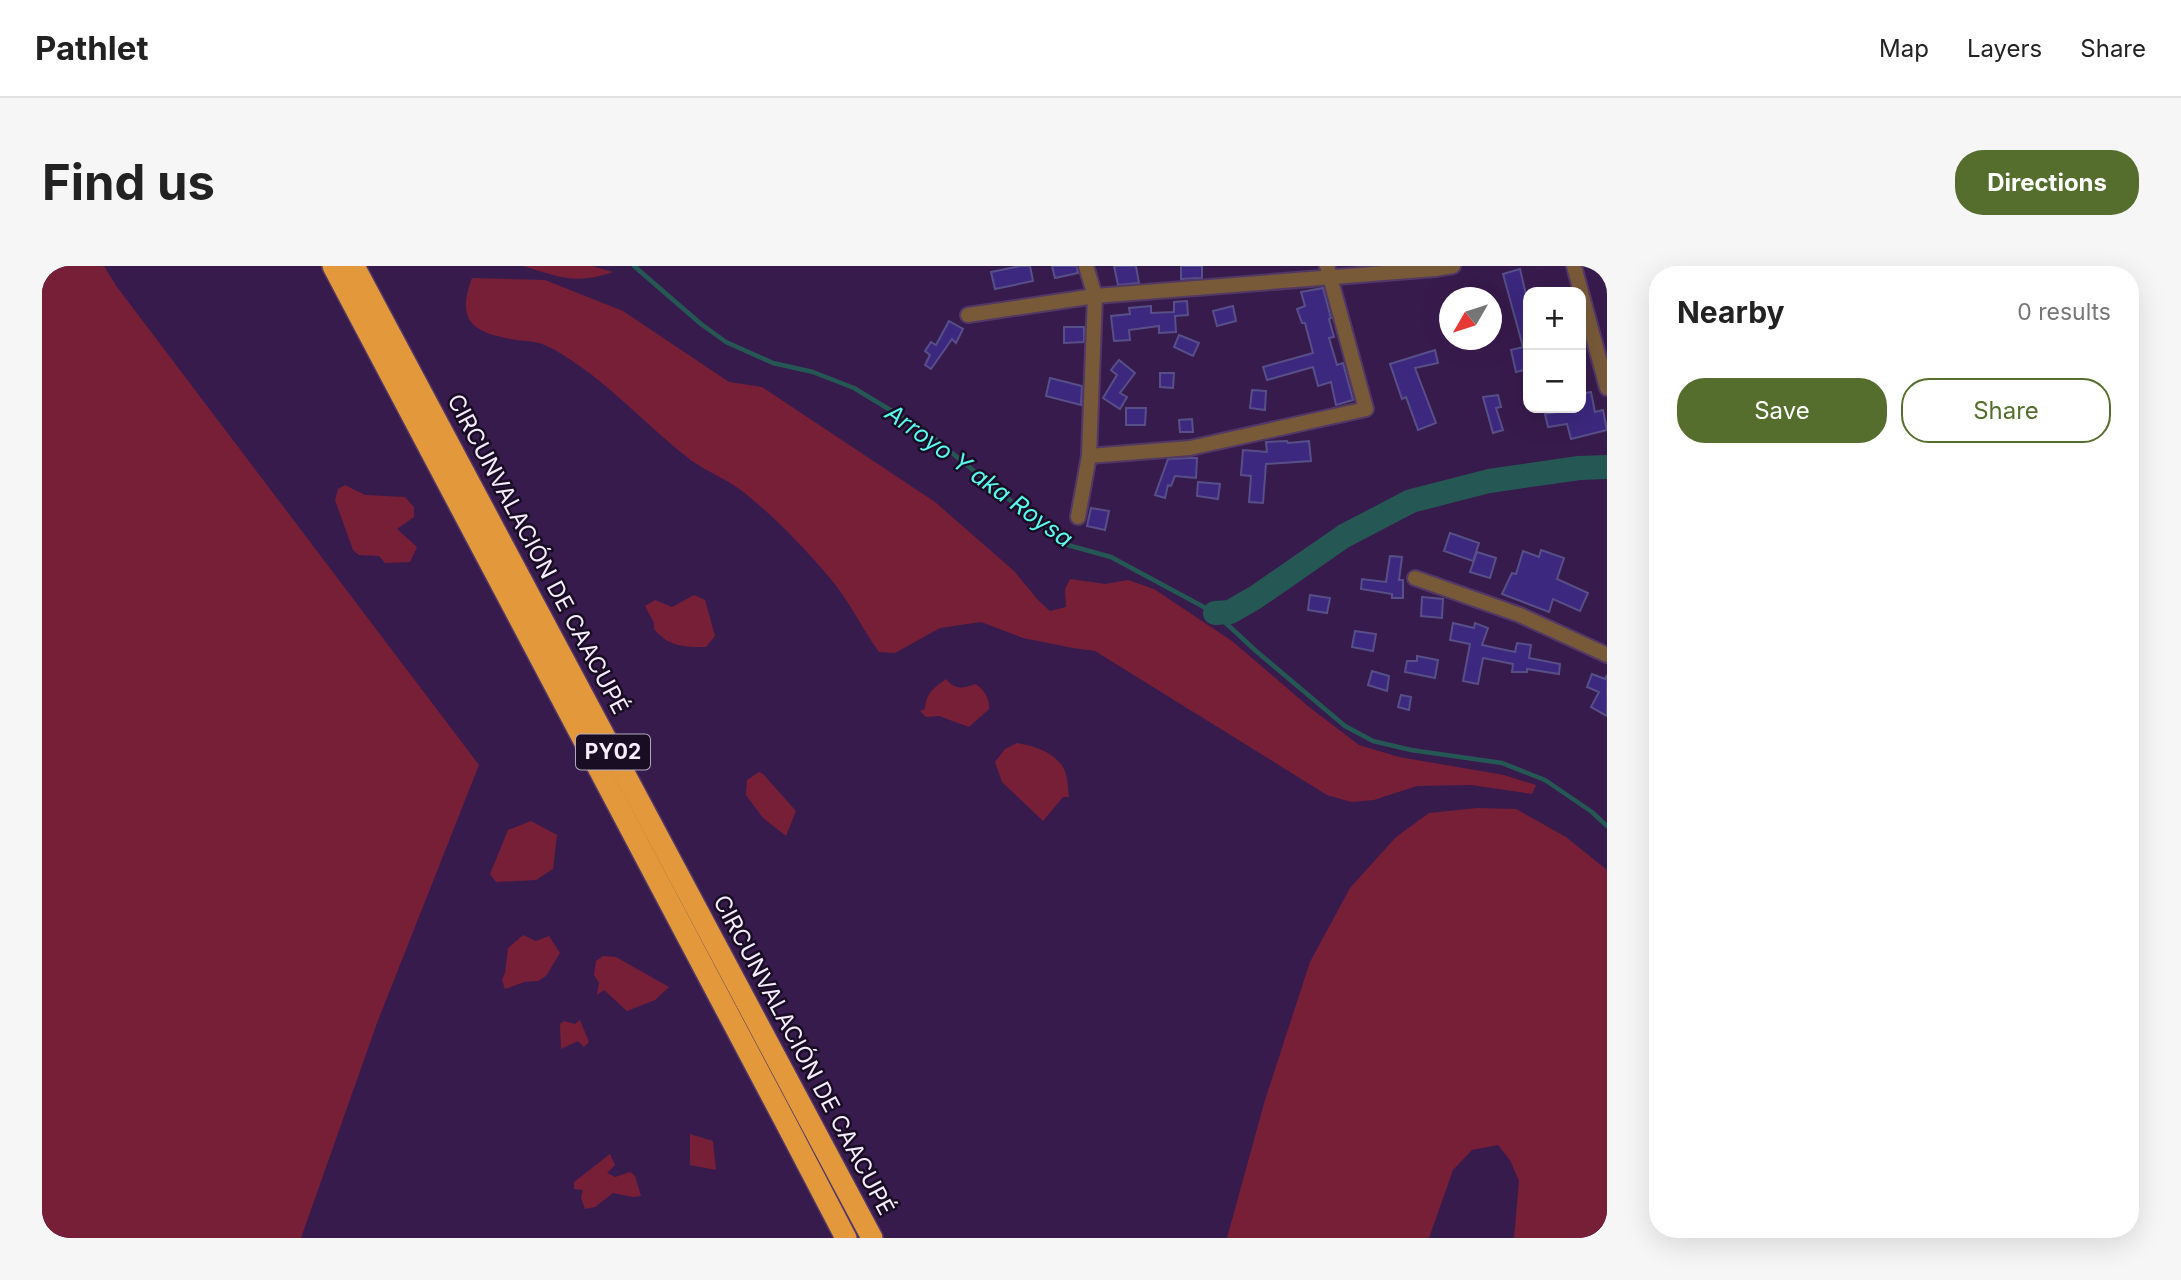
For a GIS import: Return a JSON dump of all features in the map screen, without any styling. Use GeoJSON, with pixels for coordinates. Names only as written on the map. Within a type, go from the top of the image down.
{"type":"FeatureCollection","features":[{"type":"Feature","properties":{"kind":"highway","name":"CIRCUNVALACIÓN DE CAACUPÉ"},"geometry":{"type":"LineString","coordinates":[[333,266],[846,1238]]}},
{"type":"Feature","properties":{"kind":"highway","name":"CIRCUNVALACIÓN DE CAACUPÉ"},"geometry":{"type":"LineString","coordinates":[[354,266],[872,1238]]}},
{"type":"Feature","properties":{"kind":"street"},"geometry":{"type":"LineString","coordinates":[[1078,517],[1089,456],[1095,296],[1086,266]]}},
{"type":"Feature","properties":{"kind":"street"},"geometry":{"type":"LineString","coordinates":[[968,315],[1095,296],[1329,271],[1435,269],[1453,266]]}},
{"type":"Feature","properties":{"kind":"street"},"geometry":{"type":"LineString","coordinates":[[1574,266],[1606,383]]}},
{"type":"Feature","properties":{"kind":"street"},"geometry":{"type":"LineString","coordinates":[[1089,456],[1190,449],[1366,409],[1329,271]]}},
{"type":"Feature","properties":{"kind":"street"},"geometry":{"type":"LineString","coordinates":[[1415,578],[1520,615],[1607,655]]}},
{"type":"Feature","properties":{"kind":"shaded area"},"geometry":{"type":"Polygon","coordinates":[[[42,266],[104,266],[117,287],[479,765],[377,1023],[301,1238],[42,1238],[42,266]]]}},
{"type":"Feature","properties":{"kind":"shaded area"},"geometry":{"type":"Polygon","coordinates":[[[523,266],[592,266],[613,272],[578,279],[523,266]]]}},
{"type":"Feature","properties":{"kind":"shaded area"},"geometry":{"type":"Polygon","coordinates":[[[472,278],[545,280],[623,311],[729,382],[762,387],[935,502],[1014,571],[1050,611],[1066,607],[1065,589],[1070,579],[1105,584],[1128,580],[1154,589],[1232,641],[1309,707],[1359,745],[1399,757],[1504,775],[1536,785],[1532,794],[1471,785],[1417,786],[1374,800],[1351,802],[1327,795],[1095,651],[1023,638],[981,622],[940,628],[895,653],[879,652],[829,577],[786,530],[733,484],[692,461],[605,385],[563,355],[539,343],[489,334],[472,323],[466,306],[472,278]]]}},
{"type":"Feature","properties":{"kind":"shaded area"},"geometry":{"type":"Polygon","coordinates":[[[345,485],[365,495],[405,497],[414,507],[414,517],[397,529],[417,547],[410,562],[385,563],[379,556],[359,555],[353,550],[335,500],[338,489],[345,485]]]}},
{"type":"Feature","properties":{"kind":"shaded area"},"geometry":{"type":"Polygon","coordinates":[[[694,595],[705,600],[715,636],[706,647],[684,646],[665,639],[654,629],[654,623],[645,606],[655,600],[672,607],[694,595]]]}},
{"type":"Feature","properties":{"kind":"shaded area"},"geometry":{"type":"Polygon","coordinates":[[[946,679],[959,688],[975,684],[987,698],[989,709],[969,727],[939,716],[926,717],[920,711],[925,709],[931,691],[946,679]]]}},
{"type":"Feature","properties":{"kind":"shaded area"},"geometry":{"type":"Polygon","coordinates":[[[1017,743],[1050,754],[1065,772],[1069,797],[1063,797],[1043,821],[1002,782],[995,762],[1005,749],[1017,743]]]}},
{"type":"Feature","properties":{"kind":"shaded area"},"geometry":{"type":"Polygon","coordinates":[[[759,772],[796,811],[786,836],[763,818],[746,795],[747,780],[759,772]]]}},
{"type":"Feature","properties":{"kind":"shaded area"},"geometry":{"type":"Polygon","coordinates":[[[1477,808],[1516,809],[1566,837],[1607,870],[1607,1238],[1514,1238],[1519,1181],[1510,1160],[1498,1145],[1472,1150],[1453,1170],[1429,1238],[1227,1238],[1265,1100],[1310,962],[1350,888],[1396,837],[1429,813],[1477,808]]]}},
{"type":"Feature","properties":{"kind":"shaded area"},"geometry":{"type":"Polygon","coordinates":[[[531,821],[557,835],[553,869],[536,880],[496,882],[490,874],[508,830],[531,821]]]}},
{"type":"Feature","properties":{"kind":"shaded area"},"geometry":{"type":"Polygon","coordinates":[[[523,935],[536,941],[549,936],[560,953],[546,976],[538,981],[524,982],[505,989],[502,980],[508,948],[523,935]]]}},
{"type":"Feature","properties":{"kind":"shaded area"},"geometry":{"type":"Polygon","coordinates":[[[603,956],[616,957],[669,987],[655,1000],[627,1011],[604,990],[597,995],[599,983],[594,975],[596,961],[603,956]]]}},
{"type":"Feature","properties":{"kind":"shaded area"},"geometry":{"type":"Polygon","coordinates":[[[580,1020],[589,1042],[584,1047],[578,1041],[561,1049],[560,1024],[564,1021],[575,1024],[580,1020]]]}},
{"type":"Feature","properties":{"kind":"shaded area"},"geometry":{"type":"Polygon","coordinates":[[[690,1134],[713,1141],[716,1170],[690,1165],[690,1134]]]}},
{"type":"Feature","properties":{"kind":"shaded area"},"geometry":{"type":"Polygon","coordinates":[[[610,1154],[615,1165],[607,1173],[615,1177],[630,1172],[635,1176],[641,1196],[613,1193],[595,1207],[585,1209],[581,1198],[583,1190],[574,1189],[574,1182],[610,1154]]]}},
{"type":"Feature","properties":{"kind":"building"},"geometry":{"type":"Polygon","coordinates":[[[1030,266],[1033,281],[995,289],[991,272],[1030,266]]]}},
{"type":"Feature","properties":{"kind":"building"},"geometry":{"type":"Polygon","coordinates":[[[1052,266],[1077,266],[1078,273],[1055,278],[1052,266]]]}},
{"type":"Feature","properties":{"kind":"building"},"geometry":{"type":"Polygon","coordinates":[[[1114,266],[1136,266],[1139,283],[1118,285],[1114,266]]]}},
{"type":"Feature","properties":{"kind":"building"},"geometry":{"type":"Polygon","coordinates":[[[1181,266],[1202,266],[1202,278],[1181,279],[1181,266]]]}},
{"type":"Feature","properties":{"kind":"building"},"geometry":{"type":"Polygon","coordinates":[[[1520,269],[1524,287],[1523,347],[1503,274],[1520,269]]]}},
{"type":"Feature","properties":{"kind":"building"},"geometry":{"type":"Polygon","coordinates":[[[1323,288],[1334,337],[1329,338],[1337,365],[1343,363],[1353,400],[1336,405],[1331,382],[1318,386],[1313,367],[1267,380],[1263,367],[1313,353],[1305,323],[1302,323],[1297,309],[1305,306],[1301,292],[1323,288]]]}},
{"type":"Feature","properties":{"kind":"building"},"geometry":{"type":"Polygon","coordinates":[[[1187,301],[1188,315],[1175,316],[1176,332],[1159,333],[1159,326],[1129,330],[1130,340],[1114,341],[1111,316],[1130,314],[1129,308],[1151,306],[1151,313],[1174,312],[1174,302],[1187,301]]]}},
{"type":"Feature","properties":{"kind":"building"},"geometry":{"type":"Polygon","coordinates":[[[1233,306],[1236,321],[1217,326],[1213,311],[1233,306]]]}},
{"type":"Feature","properties":{"kind":"building"},"geometry":{"type":"Polygon","coordinates":[[[949,321],[963,329],[956,343],[952,339],[931,369],[925,365],[930,355],[925,351],[931,342],[936,345],[949,321]]]}},
{"type":"Feature","properties":{"kind":"building"},"geometry":{"type":"Polygon","coordinates":[[[1064,327],[1084,327],[1084,342],[1064,343],[1064,327]]]}},
{"type":"Feature","properties":{"kind":"building"},"geometry":{"type":"Polygon","coordinates":[[[1179,335],[1199,343],[1193,356],[1174,347],[1179,335]]]}},
{"type":"Feature","properties":{"kind":"building"},"geometry":{"type":"Polygon","coordinates":[[[1523,347],[1523,370],[1516,372],[1511,350],[1523,347]]]}},
{"type":"Feature","properties":{"kind":"building"},"geometry":{"type":"Polygon","coordinates":[[[1435,350],[1438,363],[1415,368],[1436,423],[1418,430],[1406,397],[1402,399],[1390,364],[1435,350]]]}},
{"type":"Feature","properties":{"kind":"building"},"geometry":{"type":"Polygon","coordinates":[[[1119,360],[1135,373],[1120,393],[1127,397],[1120,409],[1103,398],[1117,375],[1111,370],[1119,360]]]}},
{"type":"Feature","properties":{"kind":"building"},"geometry":{"type":"Polygon","coordinates":[[[1160,373],[1174,373],[1173,388],[1160,387],[1160,373]]]}},
{"type":"Feature","properties":{"kind":"building"},"geometry":{"type":"Polygon","coordinates":[[[1050,378],[1082,386],[1081,405],[1046,396],[1050,378]]]}},
{"type":"Feature","properties":{"kind":"building"},"geometry":{"type":"Polygon","coordinates":[[[1252,390],[1266,391],[1265,410],[1250,408],[1252,390]]]}},
{"type":"Feature","properties":{"kind":"building"},"geometry":{"type":"Polygon","coordinates":[[[1591,392],[1595,412],[1603,410],[1607,430],[1571,439],[1567,424],[1548,427],[1545,414],[1586,413],[1586,393],[1591,392]]]}},
{"type":"Feature","properties":{"kind":"building"},"geometry":{"type":"Polygon","coordinates":[[[1498,395],[1501,407],[1496,408],[1503,430],[1493,433],[1483,397],[1498,395]]]}},
{"type":"Feature","properties":{"kind":"building"},"geometry":{"type":"Polygon","coordinates":[[[1126,408],[1146,408],[1145,425],[1126,425],[1126,408]]]}},
{"type":"Feature","properties":{"kind":"building"},"geometry":{"type":"Polygon","coordinates":[[[1192,419],[1193,432],[1180,432],[1179,420],[1192,419]]]}},
{"type":"Feature","properties":{"kind":"building"},"geometry":{"type":"Polygon","coordinates":[[[1309,441],[1311,461],[1266,464],[1263,503],[1249,502],[1251,476],[1241,475],[1243,450],[1267,452],[1266,442],[1309,441]]]}},
{"type":"Feature","properties":{"kind":"building"},"geometry":{"type":"Polygon","coordinates":[[[1197,458],[1196,478],[1175,476],[1171,486],[1168,485],[1165,498],[1155,495],[1168,459],[1197,458]]]}},
{"type":"Feature","properties":{"kind":"building"},"geometry":{"type":"Polygon","coordinates":[[[1198,482],[1220,484],[1218,499],[1197,496],[1198,482]]]}},
{"type":"Feature","properties":{"kind":"building"},"geometry":{"type":"Polygon","coordinates":[[[1091,508],[1109,511],[1105,530],[1087,526],[1091,508]]]}},
{"type":"Feature","properties":{"kind":"building"},"geometry":{"type":"Polygon","coordinates":[[[1450,533],[1479,543],[1473,561],[1444,551],[1450,533]]]}},
{"type":"Feature","properties":{"kind":"building"},"geometry":{"type":"Polygon","coordinates":[[[1541,550],[1564,558],[1557,579],[1588,593],[1580,611],[1553,599],[1549,612],[1502,594],[1512,573],[1516,574],[1523,551],[1539,557],[1541,550]]]}},
{"type":"Feature","properties":{"kind":"building"},"geometry":{"type":"Polygon","coordinates":[[[1477,552],[1496,558],[1490,578],[1470,572],[1477,552]]]}},
{"type":"Feature","properties":{"kind":"building"},"geometry":{"type":"Polygon","coordinates":[[[1390,556],[1402,557],[1399,580],[1403,580],[1403,598],[1392,598],[1392,594],[1361,589],[1362,579],[1386,582],[1390,556]]]}},
{"type":"Feature","properties":{"kind":"building"},"geometry":{"type":"Polygon","coordinates":[[[1310,595],[1330,598],[1327,613],[1308,610],[1310,595]]]}},
{"type":"Feature","properties":{"kind":"building"},"geometry":{"type":"Polygon","coordinates":[[[1422,597],[1443,599],[1442,618],[1421,616],[1422,597]]]}},
{"type":"Feature","properties":{"kind":"building"},"geometry":{"type":"Polygon","coordinates":[[[1453,623],[1474,628],[1475,623],[1488,628],[1482,645],[1515,652],[1517,643],[1531,645],[1529,658],[1560,664],[1559,674],[1527,669],[1527,672],[1512,672],[1513,664],[1483,658],[1478,684],[1463,681],[1470,644],[1450,640],[1453,623]]]}},
{"type":"Feature","properties":{"kind":"building"},"geometry":{"type":"Polygon","coordinates":[[[1355,631],[1376,634],[1373,651],[1352,647],[1355,631]]]}},
{"type":"Feature","properties":{"kind":"building"},"geometry":{"type":"Polygon","coordinates":[[[1417,656],[1438,660],[1435,678],[1405,672],[1407,661],[1417,661],[1417,656]]]}},
{"type":"Feature","properties":{"kind":"building"},"geometry":{"type":"Polygon","coordinates":[[[1372,671],[1389,676],[1387,691],[1368,685],[1372,671]]]}},
{"type":"Feature","properties":{"kind":"building"},"geometry":{"type":"Polygon","coordinates":[[[1592,674],[1605,679],[1607,675],[1607,716],[1591,707],[1599,692],[1587,687],[1592,674]]]}},
{"type":"Feature","properties":{"kind":"building"},"geometry":{"type":"Polygon","coordinates":[[[1401,695],[1411,697],[1409,710],[1398,707],[1401,695]]]}},
{"type":"Feature","properties":{"kind":"waterway","name":"Arroyo Y aka Roysa"},"geometry":{"type":"LineString","coordinates":[[634,266],[726,342],[773,363],[813,372],[854,388],[925,431],[1064,544],[1111,557],[1215,613],[1345,726],[1373,741],[1411,750],[1502,763],[1545,780],[1592,812],[1607,826]]}},
{"type":"Feature","properties":{"kind":"waterway","name":"Arroyo Y aka Roysa"},"geometry":{"type":"LineString","coordinates":[[1215,613],[1230,612],[1344,536],[1411,501],[1489,481],[1579,468],[1607,467]]}}]}
